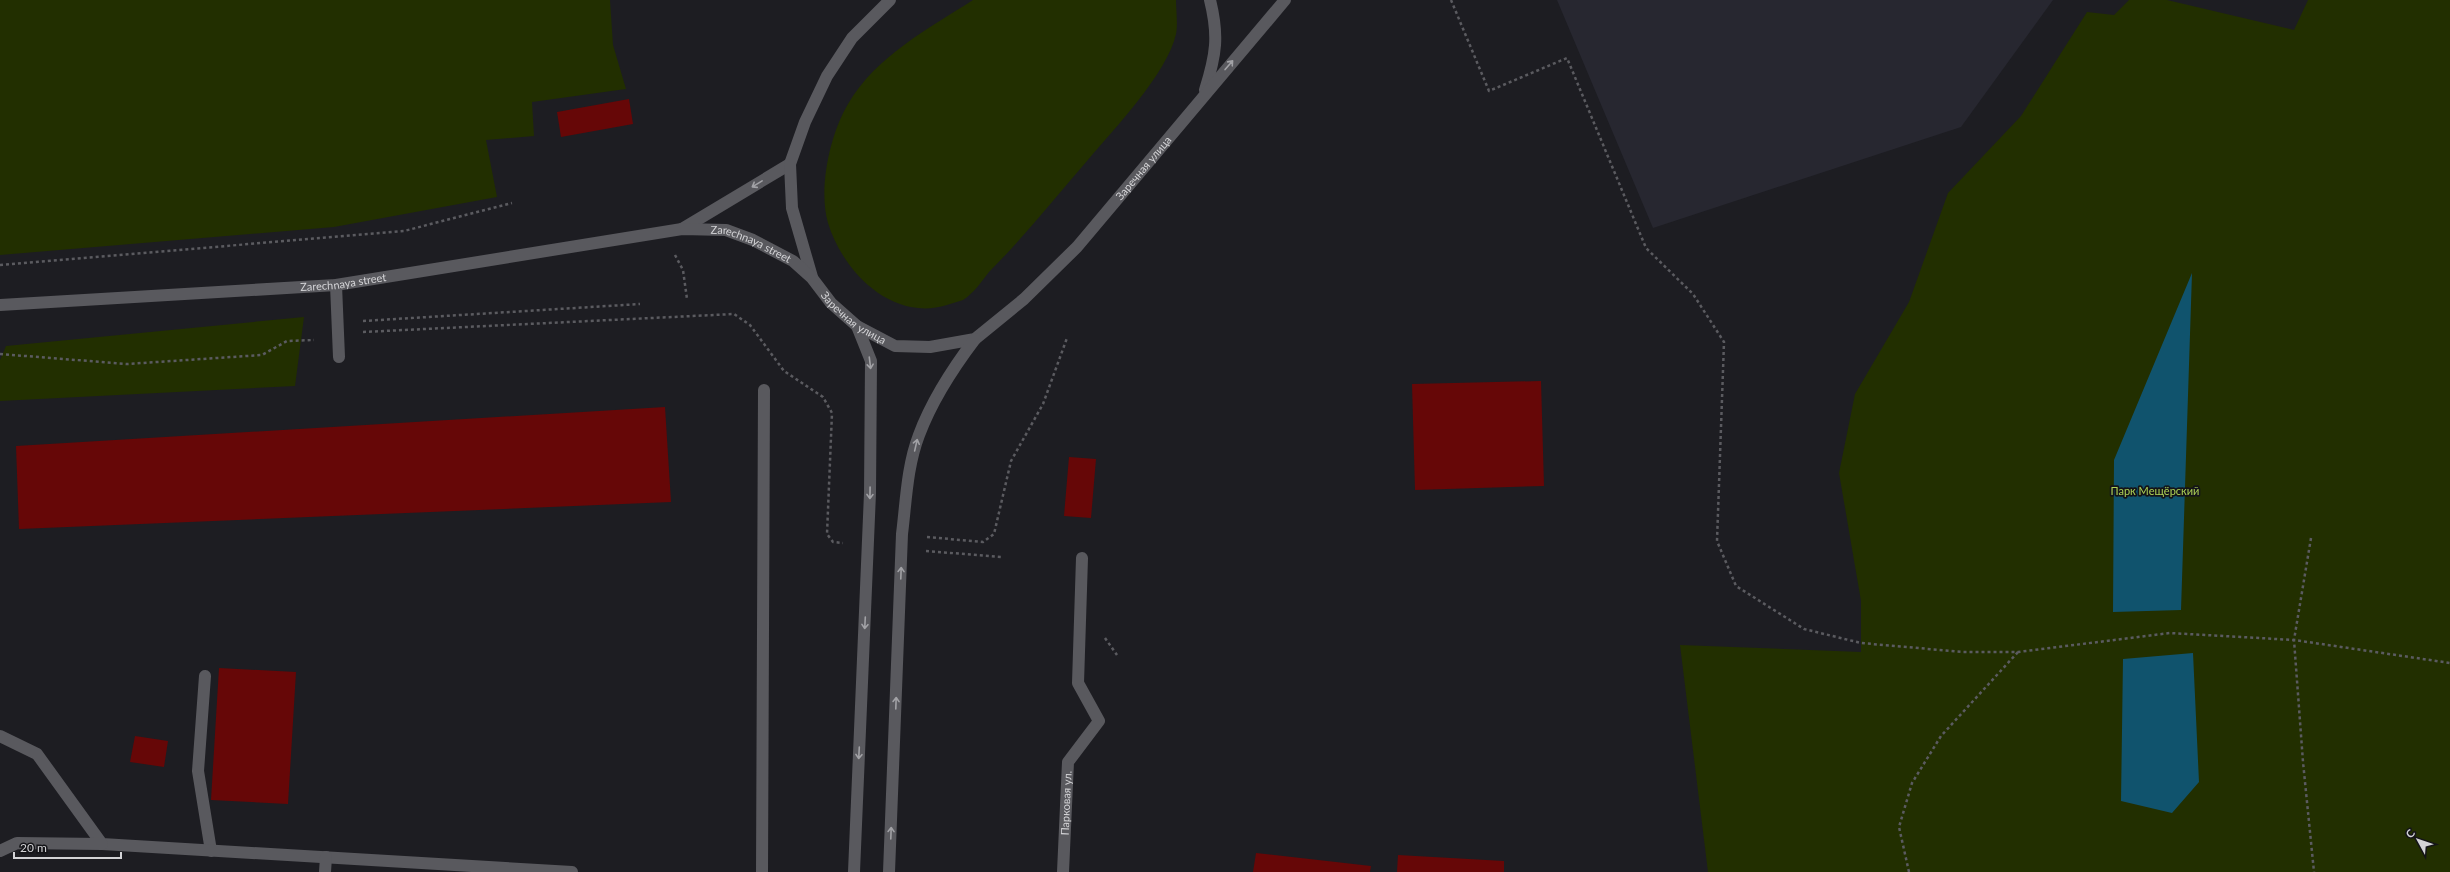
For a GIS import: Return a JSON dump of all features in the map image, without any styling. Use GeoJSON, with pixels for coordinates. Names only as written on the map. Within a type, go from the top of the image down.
{"type":"FeatureCollection","features":[{"type":"Feature","properties":{"kind":"street","name":"Заречная улица"},"geometry":{"type":"LineString","coordinates":[[890,0],[852,38],[827,76],[805,122],[790,164],[792,208],[812,278],[831,303],[858,326],[895,346],[930,347],[975,338],[1024,299],[1076,247],[1286,0]]}},
{"type":"Feature","properties":{"kind":"street","name":"Заречная улица"},"geometry":{"type":"LineString","coordinates":[[1204,95],[1216,58],[1215,21],[1210,0]]}},
{"type":"Feature","properties":{"kind":"street","name":"Zarechnaya street"},"geometry":{"type":"LineString","coordinates":[[682,229],[790,164]]}},
{"type":"Feature","properties":{"kind":"street","name":"Zarechnaya street"},"geometry":{"type":"LineString","coordinates":[[0,305],[336,284],[682,229],[726,230],[753,240],[792,261],[812,278]]}},
{"type":"Feature","properties":{"kind":"street"},"geometry":{"type":"LineString","coordinates":[[336,284],[339,357]]}},
{"type":"Feature","properties":{"kind":"street"},"geometry":{"type":"LineString","coordinates":[[854,872],[870,493],[871,361],[858,326]]}},
{"type":"Feature","properties":{"kind":"street"},"geometry":{"type":"LineString","coordinates":[[889,872],[902,534],[908,481],[918,436],[949,374],[975,338]]}},
{"type":"Feature","properties":{"kind":"street"},"geometry":{"type":"LineString","coordinates":[[762,872],[764,390]]}},
{"type":"Feature","properties":{"kind":"street","name":"Парковая ул."},"geometry":{"type":"LineString","coordinates":[[1063,872],[1068,762],[1099,721],[1078,683],[1082,558]]}},
{"type":"Feature","properties":{"kind":"street"},"geometry":{"type":"LineString","coordinates":[[205,676],[198,771],[211,851]]}},
{"type":"Feature","properties":{"kind":"street"},"geometry":{"type":"LineString","coordinates":[[0,736],[37,754],[102,844]]}},
{"type":"Feature","properties":{"kind":"street"},"geometry":{"type":"LineString","coordinates":[[0,851],[17,843],[102,844],[326,857],[410,867],[572,872]]}},
{"type":"Feature","properties":{"kind":"street"},"geometry":{"type":"LineString","coordinates":[[325,872],[326,857]]}},
{"type":"Feature","properties":{"kind":"path"},"geometry":{"type":"LineString","coordinates":[[1451,0],[1489,90],[1567,58],[1646,248],[1693,294],[1724,342],[1716,541],[1736,586],[1804,629],[1861,643],[1963,652],[2018,652],[2170,633],[2294,640],[2450,663]]}},
{"type":"Feature","properties":{"kind":"path"},"geometry":{"type":"LineString","coordinates":[[0,265],[404,231],[512,203]]}},
{"type":"Feature","properties":{"kind":"path"},"geometry":{"type":"LineString","coordinates":[[674,254],[683,270],[687,299]]}},
{"type":"Feature","properties":{"kind":"path"},"geometry":{"type":"LineString","coordinates":[[0,354],[127,364],[262,355],[287,341],[315,340],[339,329],[368,320],[640,304]]}},
{"type":"Feature","properties":{"kind":"path"},"geometry":{"type":"LineString","coordinates":[[339,329],[370,333],[734,314],[750,325],[784,371],[823,397],[832,413],[827,534],[833,542],[850,544]]}},
{"type":"Feature","properties":{"kind":"path"},"geometry":{"type":"LineString","coordinates":[[926,537],[983,542],[994,534],[1011,461],[1043,404],[1067,338]]}},
{"type":"Feature","properties":{"kind":"path"},"geometry":{"type":"LineString","coordinates":[[2311,538],[2294,640],[2303,762],[2314,872]]}},
{"type":"Feature","properties":{"kind":"path"},"geometry":{"type":"LineString","coordinates":[[924,551],[1002,557]]}},
{"type":"Feature","properties":{"kind":"path"},"geometry":{"type":"LineString","coordinates":[[1908,872],[1899,827],[1912,783],[1941,736],[2018,652]]}},
{"type":"Feature","properties":{"kind":"shaded area"},"geometry":{"type":"Polygon","coordinates":[[[1557,0],[2053,0],[1961,127],[1653,228],[1557,0]]]}},
{"type":"Feature","properties":{"kind":"green space"},"geometry":{"type":"Polygon","coordinates":[[[0,0],[610,0],[613,45],[626,89],[532,102],[534,136],[486,140],[497,197],[334,227],[0,255],[0,0]]]}},
{"type":"Feature","properties":{"kind":"green space"},"geometry":{"type":"Polygon","coordinates":[[[973,0],[1176,0],[1176,34],[1171,50],[1162,66],[1125,117],[974,291],[963,300],[947,305],[927,308],[907,306],[889,299],[872,289],[845,259],[835,241],[828,223],[824,194],[825,178],[831,146],[836,130],[848,104],[873,72],[904,45],[973,0]]]}},
{"type":"Feature","properties":{"kind":"green space","name":"Парк Мещёрский"},"geometry":{"type":"Polygon","coordinates":[[[2129,0],[2167,0],[2294,30],[2308,0],[2450,0],[2450,872],[1708,872],[1680,645],[1861,652],[1861,601],[1839,473],[1855,394],[1909,302],[1948,193],[2021,116],[2087,12],[2114,15],[2129,0]]]}},
{"type":"Feature","properties":{"kind":"green space"},"geometry":{"type":"Polygon","coordinates":[[[304,317],[295,386],[0,401],[0,360],[6,346],[304,317]]]}},
{"type":"Feature","properties":{"kind":"water"},"geometry":{"type":"Polygon","coordinates":[[[2192,273],[2181,610],[2113,612],[2114,460],[2192,273]]]}},
{"type":"Feature","properties":{"kind":"water"},"geometry":{"type":"Polygon","coordinates":[[[2193,653],[2199,782],[2172,813],[2121,801],[2123,659],[2193,653]]]}},
{"type":"Feature","properties":{"kind":"building"},"geometry":{"type":"Polygon","coordinates":[[[629,99],[633,124],[561,137],[557,112],[629,99]]]}},
{"type":"Feature","properties":{"kind":"building"},"geometry":{"type":"Polygon","coordinates":[[[1541,381],[1544,486],[1415,490],[1412,384],[1541,381]]]}},
{"type":"Feature","properties":{"kind":"building"},"geometry":{"type":"Polygon","coordinates":[[[665,407],[671,502],[19,529],[16,446],[665,407]]]}},
{"type":"Feature","properties":{"kind":"building"},"geometry":{"type":"Polygon","coordinates":[[[1069,457],[1096,459],[1091,518],[1064,516],[1069,457]]]}},
{"type":"Feature","properties":{"kind":"building"},"geometry":{"type":"Polygon","coordinates":[[[219,668],[296,672],[288,804],[211,800],[219,668]]]}},
{"type":"Feature","properties":{"kind":"building"},"geometry":{"type":"Polygon","coordinates":[[[135,736],[168,741],[164,767],[130,762],[135,736]]]}},
{"type":"Feature","properties":{"kind":"building"},"geometry":{"type":"Polygon","coordinates":[[[1256,853],[1371,866],[1370,872],[1253,872],[1256,853]]]}},
{"type":"Feature","properties":{"kind":"building"},"geometry":{"type":"Polygon","coordinates":[[[1398,855],[1504,861],[1504,872],[1397,872],[1398,855]]]}}]}
